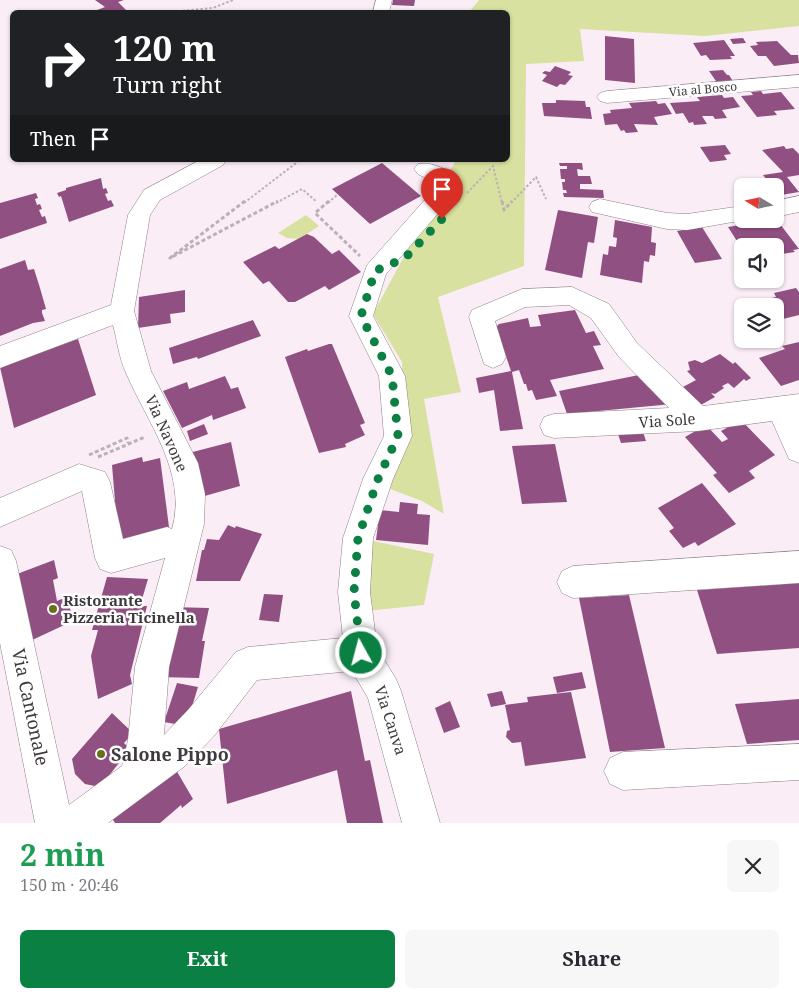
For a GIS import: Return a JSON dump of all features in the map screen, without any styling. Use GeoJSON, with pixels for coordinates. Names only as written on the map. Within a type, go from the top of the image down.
{"type":"FeatureCollection","features":[{"type":"Feature","properties":{"kind":"street","name":"Via al Bosco"},"geometry":{"type":"LineString","coordinates":[[607,96],[799,81]]}},
{"type":"Feature","properties":{"kind":"street","name":"Via Navone"},"geometry":{"type":"LineString","coordinates":[[139,776],[146,740],[152,667],[189,524],[190,494],[184,463],[138,371],[122,311],[139,215],[152,195],[212,162]]}},
{"type":"Feature","properties":{"kind":"street","name":"Via Canva"},"geometry":{"type":"LineString","coordinates":[[421,823],[384,691],[361,653],[354,592],[358,538],[378,479],[398,436],[392,376],[361,316],[375,271],[439,198],[448,181],[424,169]]}},
{"type":"Feature","properties":{"kind":"street"},"geometry":{"type":"LineString","coordinates":[[784,206],[799,204]]}},
{"type":"Feature","properties":{"kind":"street"},"geometry":{"type":"LineString","coordinates":[[600,207],[667,221],[687,222],[734,215]]}},
{"type":"Feature","properties":{"kind":"street"},"geometry":{"type":"LineString","coordinates":[[493,357],[481,316],[522,298],[572,296],[600,311],[628,350],[698,419]]}},
{"type":"Feature","properties":{"kind":"street"},"geometry":{"type":"LineString","coordinates":[[0,358],[122,311]]}},
{"type":"Feature","properties":{"kind":"street","name":"Via Sole"},"geometry":{"type":"LineString","coordinates":[[554,426],[698,419],[789,407],[799,450]]}},
{"type":"Feature","properties":{"kind":"street"},"geometry":{"type":"LineString","coordinates":[[0,513],[79,477],[96,482],[111,558],[167,542]]}},
{"type":"Feature","properties":{"kind":"street","name":"Via Cantonale"},"geometry":{"type":"LineString","coordinates":[[0,561],[54,823]]}},
{"type":"Feature","properties":{"kind":"street"},"geometry":{"type":"LineString","coordinates":[[573,582],[799,567]]}},
{"type":"Feature","properties":{"kind":"street"},"geometry":{"type":"LineString","coordinates":[[76,823],[172,753],[201,723],[248,664],[361,653]]}},
{"type":"Feature","properties":{"kind":"street"},"geometry":{"type":"LineString","coordinates":[[623,771],[799,762]]}},
{"type":"Feature","properties":{"kind":"path"},"geometry":{"type":"LineString","coordinates":[[191,10],[213,8],[233,0]]}},
{"type":"Feature","properties":{"kind":"path"},"geometry":{"type":"LineString","coordinates":[[297,162],[170,258],[302,189],[317,202]]}},
{"type":"Feature","properties":{"kind":"path"},"geometry":{"type":"LineString","coordinates":[[466,194],[493,166],[504,210],[536,177],[546,200]]}},
{"type":"Feature","properties":{"kind":"path"},"geometry":{"type":"LineString","coordinates":[[338,194],[315,212],[375,271]]}},
{"type":"Feature","properties":{"kind":"green space"},"geometry":{"type":"Polygon","coordinates":[[[479,0],[799,0],[799,26],[705,36],[580,29],[584,61],[526,64],[524,266],[438,297],[461,392],[424,399],[444,514],[422,501],[385,487],[403,437],[402,362],[373,314],[455,162],[510,162],[510,10],[471,10],[479,0]]]}},
{"type":"Feature","properties":{"kind":"green space"},"geometry":{"type":"Polygon","coordinates":[[[306,215],[319,226],[299,239],[287,238],[278,233],[306,215]]]}},
{"type":"Feature","properties":{"kind":"green space"},"geometry":{"type":"Polygon","coordinates":[[[364,539],[434,554],[424,605],[366,611],[364,539]]]}},
{"type":"Feature","properties":{"kind":"building"},"geometry":{"type":"Polygon","coordinates":[[[95,0],[124,0],[118,2],[126,10],[97,10],[105,7],[95,0]]]}},
{"type":"Feature","properties":{"kind":"building"},"geometry":{"type":"Polygon","coordinates":[[[393,0],[415,0],[414,6],[392,5],[393,0]]]}},
{"type":"Feature","properties":{"kind":"building"},"geometry":{"type":"Polygon","coordinates":[[[605,36],[634,39],[635,83],[605,80],[605,36]]]}},
{"type":"Feature","properties":{"kind":"building"},"geometry":{"type":"Polygon","coordinates":[[[743,38],[746,43],[733,44],[730,39],[743,38]]]}},
{"type":"Feature","properties":{"kind":"building"},"geometry":{"type":"Polygon","coordinates":[[[724,40],[735,56],[730,56],[732,59],[710,60],[706,55],[701,56],[693,43],[724,40]]]}},
{"type":"Feature","properties":{"kind":"building"},"geometry":{"type":"Polygon","coordinates":[[[777,41],[791,55],[798,55],[799,63],[774,66],[766,56],[758,56],[750,46],[758,45],[756,42],[777,41]]]}},
{"type":"Feature","properties":{"kind":"building"},"geometry":{"type":"Polygon","coordinates":[[[555,66],[571,72],[568,75],[573,76],[565,85],[560,84],[557,87],[542,81],[547,75],[542,73],[545,71],[550,72],[555,66]]]}},
{"type":"Feature","properties":{"kind":"building"},"geometry":{"type":"Polygon","coordinates":[[[723,70],[734,83],[718,84],[709,71],[723,70]]]}},
{"type":"Feature","properties":{"kind":"building"},"geometry":{"type":"Polygon","coordinates":[[[761,91],[763,94],[781,92],[795,109],[774,111],[777,115],[757,117],[741,96],[753,95],[751,92],[761,91]]]}},
{"type":"Feature","properties":{"kind":"building"},"geometry":{"type":"Polygon","coordinates":[[[722,95],[724,98],[733,97],[740,107],[722,110],[727,118],[715,119],[713,116],[702,116],[707,124],[694,125],[693,122],[689,123],[683,113],[676,114],[670,103],[700,101],[697,97],[722,95]]]}},
{"type":"Feature","properties":{"kind":"building"},"geometry":{"type":"Polygon","coordinates":[[[556,100],[585,101],[586,107],[590,107],[592,119],[544,116],[542,103],[556,103],[556,100]]]}},
{"type":"Feature","properties":{"kind":"building"},"geometry":{"type":"Polygon","coordinates":[[[656,101],[658,104],[665,103],[672,114],[654,117],[658,125],[634,124],[638,132],[626,133],[624,130],[621,131],[617,124],[605,125],[603,114],[611,113],[610,110],[632,108],[629,103],[656,101]]]}},
{"type":"Feature","properties":{"kind":"building"},"geometry":{"type":"Polygon","coordinates":[[[725,145],[731,154],[724,155],[727,160],[710,162],[700,147],[725,145]]]}},
{"type":"Feature","properties":{"kind":"building"},"geometry":{"type":"Polygon","coordinates":[[[784,146],[786,149],[793,148],[799,154],[799,175],[787,177],[799,192],[784,194],[784,178],[765,178],[763,175],[783,172],[762,150],[784,146]]]}},
{"type":"Feature","properties":{"kind":"building"},"geometry":{"type":"Polygon","coordinates":[[[382,163],[421,196],[370,224],[332,189],[382,163]]]}},
{"type":"Feature","properties":{"kind":"building"},"geometry":{"type":"Polygon","coordinates":[[[559,163],[582,163],[583,170],[577,169],[578,176],[590,176],[592,184],[580,184],[580,189],[603,190],[604,198],[564,197],[563,193],[567,193],[566,190],[563,190],[562,182],[565,182],[565,179],[561,179],[560,169],[567,169],[567,166],[560,166],[559,163]]]}},
{"type":"Feature","properties":{"kind":"building"},"geometry":{"type":"Polygon","coordinates":[[[101,178],[103,189],[106,188],[108,193],[105,194],[108,201],[111,200],[114,206],[69,222],[61,196],[59,197],[57,193],[66,190],[66,188],[101,178]]]}},
{"type":"Feature","properties":{"kind":"building"},"geometry":{"type":"Polygon","coordinates":[[[36,193],[38,198],[35,199],[37,205],[40,204],[42,209],[39,210],[42,217],[45,216],[47,223],[0,239],[0,203],[36,193]]]}},
{"type":"Feature","properties":{"kind":"building"},"geometry":{"type":"Polygon","coordinates":[[[558,210],[598,217],[594,243],[588,242],[582,278],[545,270],[558,210]]]}},
{"type":"Feature","properties":{"kind":"building"},"geometry":{"type":"Polygon","coordinates":[[[615,220],[652,227],[651,242],[656,243],[655,256],[650,255],[649,262],[644,261],[642,283],[600,275],[603,254],[608,255],[609,246],[616,247],[617,238],[613,237],[615,220]]]}},
{"type":"Feature","properties":{"kind":"building"},"geometry":{"type":"Polygon","coordinates":[[[702,227],[722,259],[695,263],[677,231],[702,227]]]}},
{"type":"Feature","properties":{"kind":"building"},"geometry":{"type":"Polygon","coordinates":[[[728,227],[783,228],[799,249],[793,250],[795,252],[784,254],[784,238],[735,238],[728,227]]]}},
{"type":"Feature","properties":{"kind":"building"},"geometry":{"type":"Polygon","coordinates":[[[307,234],[314,237],[332,254],[339,250],[361,272],[329,290],[325,286],[295,302],[288,302],[269,281],[263,284],[243,262],[275,246],[279,249],[307,234]]]}},
{"type":"Feature","properties":{"kind":"building"},"geometry":{"type":"Polygon","coordinates":[[[25,260],[28,270],[34,269],[46,309],[42,310],[45,321],[33,323],[0,336],[0,269],[25,260]]]}},
{"type":"Feature","properties":{"kind":"building"},"geometry":{"type":"Polygon","coordinates":[[[796,288],[799,292],[799,315],[784,319],[784,298],[772,298],[776,297],[774,293],[796,288]]]}},
{"type":"Feature","properties":{"kind":"building"},"geometry":{"type":"Polygon","coordinates":[[[185,290],[185,312],[170,314],[171,323],[138,328],[139,297],[185,290]]]}},
{"type":"Feature","properties":{"kind":"building"},"geometry":{"type":"Polygon","coordinates":[[[575,310],[586,333],[594,331],[601,345],[593,346],[604,369],[550,380],[557,396],[536,400],[532,390],[528,391],[526,384],[524,384],[519,370],[512,372],[523,429],[500,431],[494,390],[479,393],[476,378],[511,371],[496,327],[499,324],[528,318],[530,327],[541,326],[538,315],[575,310]]]}},
{"type":"Feature","properties":{"kind":"building"},"geometry":{"type":"Polygon","coordinates":[[[253,320],[261,336],[198,359],[197,357],[173,364],[169,348],[253,320]]]}},
{"type":"Feature","properties":{"kind":"building"},"geometry":{"type":"Polygon","coordinates":[[[78,339],[96,395],[14,428],[0,367],[78,339]]]}},
{"type":"Feature","properties":{"kind":"building"},"geometry":{"type":"Polygon","coordinates":[[[799,342],[799,380],[781,386],[759,358],[785,349],[784,346],[799,342]]]}},
{"type":"Feature","properties":{"kind":"building"},"geometry":{"type":"Polygon","coordinates":[[[332,344],[365,423],[360,425],[365,435],[345,444],[346,447],[319,453],[285,357],[332,344]]]}},
{"type":"Feature","properties":{"kind":"building"},"geometry":{"type":"Polygon","coordinates":[[[720,354],[733,364],[735,362],[751,378],[746,381],[744,379],[734,388],[728,383],[722,386],[724,388],[715,394],[711,393],[715,397],[699,406],[681,388],[696,380],[687,371],[690,370],[688,362],[695,360],[702,363],[720,354]]]}},
{"type":"Feature","properties":{"kind":"building"},"geometry":{"type":"Polygon","coordinates":[[[644,374],[672,404],[567,414],[559,391],[644,374]]]}},
{"type":"Feature","properties":{"kind":"building"},"geometry":{"type":"Polygon","coordinates":[[[225,376],[231,389],[238,387],[246,408],[213,420],[212,415],[182,428],[163,391],[187,382],[189,389],[225,376]]]}},
{"type":"Feature","properties":{"kind":"building"},"geometry":{"type":"Polygon","coordinates":[[[741,420],[775,455],[749,471],[755,478],[729,493],[713,475],[717,473],[685,437],[706,425],[722,442],[728,439],[721,431],[741,420]]]}},
{"type":"Feature","properties":{"kind":"building"},"geometry":{"type":"Polygon","coordinates":[[[204,424],[208,434],[190,441],[187,431],[204,424]]]}},
{"type":"Feature","properties":{"kind":"building"},"geometry":{"type":"Polygon","coordinates":[[[641,426],[646,441],[621,443],[616,428],[641,426]]]}},
{"type":"Feature","properties":{"kind":"building"},"geometry":{"type":"Polygon","coordinates":[[[231,442],[240,486],[201,497],[189,453],[231,442]]]}},
{"type":"Feature","properties":{"kind":"building"},"geometry":{"type":"Polygon","coordinates":[[[555,444],[567,502],[522,504],[512,446],[555,444]]]}},
{"type":"Feature","properties":{"kind":"building"},"geometry":{"type":"Polygon","coordinates":[[[142,457],[143,462],[160,458],[169,527],[153,531],[119,549],[112,465],[142,457]]]}},
{"type":"Feature","properties":{"kind":"building"},"geometry":{"type":"Polygon","coordinates":[[[702,483],[736,524],[698,546],[695,542],[683,548],[669,531],[674,528],[658,508],[702,483]]]}},
{"type":"Feature","properties":{"kind":"building"},"geometry":{"type":"Polygon","coordinates":[[[400,502],[418,504],[417,514],[430,515],[428,545],[376,540],[380,510],[399,512],[400,502]]]}},
{"type":"Feature","properties":{"kind":"building"},"geometry":{"type":"Polygon","coordinates":[[[228,525],[262,534],[240,581],[196,581],[202,550],[204,550],[207,539],[219,540],[228,525]]]}},
{"type":"Feature","properties":{"kind":"building"},"geometry":{"type":"Polygon","coordinates":[[[54,560],[58,578],[53,580],[57,601],[64,598],[66,606],[69,604],[73,621],[30,641],[17,574],[54,560]]]}},
{"type":"Feature","properties":{"kind":"building"},"geometry":{"type":"Polygon","coordinates":[[[107,577],[148,579],[140,606],[147,606],[130,675],[132,684],[98,699],[91,656],[98,630],[92,630],[107,577]]]}},
{"type":"Feature","properties":{"kind":"building"},"geometry":{"type":"Polygon","coordinates":[[[799,583],[799,648],[717,654],[697,590],[799,583]]]}},
{"type":"Feature","properties":{"kind":"building"},"geometry":{"type":"Polygon","coordinates":[[[264,594],[283,595],[279,622],[259,620],[264,594]]]}},
{"type":"Feature","properties":{"kind":"building"},"geometry":{"type":"Polygon","coordinates":[[[629,595],[665,748],[610,752],[579,598],[629,595]]]}},
{"type":"Feature","properties":{"kind":"building"},"geometry":{"type":"Polygon","coordinates":[[[171,607],[209,608],[202,641],[205,641],[199,678],[157,677],[171,607]]]}},
{"type":"Feature","properties":{"kind":"building"},"geometry":{"type":"Polygon","coordinates":[[[582,672],[586,688],[557,693],[553,677],[582,672]]]}},
{"type":"Feature","properties":{"kind":"building"},"geometry":{"type":"Polygon","coordinates":[[[177,683],[198,687],[186,726],[164,722],[177,683]]]}},
{"type":"Feature","properties":{"kind":"building"},"geometry":{"type":"Polygon","coordinates":[[[351,691],[365,761],[370,760],[383,823],[347,823],[337,770],[227,804],[219,729],[351,691]]]}},
{"type":"Feature","properties":{"kind":"building"},"geometry":{"type":"Polygon","coordinates":[[[502,691],[506,704],[491,707],[487,694],[502,691]]]}},
{"type":"Feature","properties":{"kind":"building"},"geometry":{"type":"Polygon","coordinates":[[[571,692],[586,758],[525,766],[521,742],[512,743],[506,737],[507,731],[510,730],[505,705],[528,702],[527,697],[571,692]]]}},
{"type":"Feature","properties":{"kind":"building"},"geometry":{"type":"Polygon","coordinates":[[[799,699],[799,740],[747,744],[735,704],[799,699]]]}},
{"type":"Feature","properties":{"kind":"building"},"geometry":{"type":"Polygon","coordinates":[[[450,701],[460,727],[444,733],[435,708],[450,701]]]}},
{"type":"Feature","properties":{"kind":"building","name":"Salone Pippo"},"geometry":{"type":"Polygon","coordinates":[[[112,713],[133,733],[124,743],[130,749],[100,787],[85,784],[75,774],[72,759],[112,713]]]}},
{"type":"Feature","properties":{"kind":"building"},"geometry":{"type":"Polygon","coordinates":[[[172,763],[193,799],[182,808],[181,805],[160,823],[115,823],[110,815],[172,763]]]}},
{"type":"Feature","properties":{"kind":"place","name":"Ristorante Pizzeria Ticinella"},"geometry":{"type":"Point","coordinates":[53,609]}},
{"type":"Feature","properties":{"kind":"place","name":"Salone Pippo"},"geometry":{"type":"Point","coordinates":[101,754]}},
{"type":"Feature","properties":{"kind":"route"},"geometry":{"type":"LineString","coordinates":[[361,653],[354,592],[358,538],[378,479],[398,436],[392,376],[361,316],[375,271],[405,258],[442,219]]}}]}
